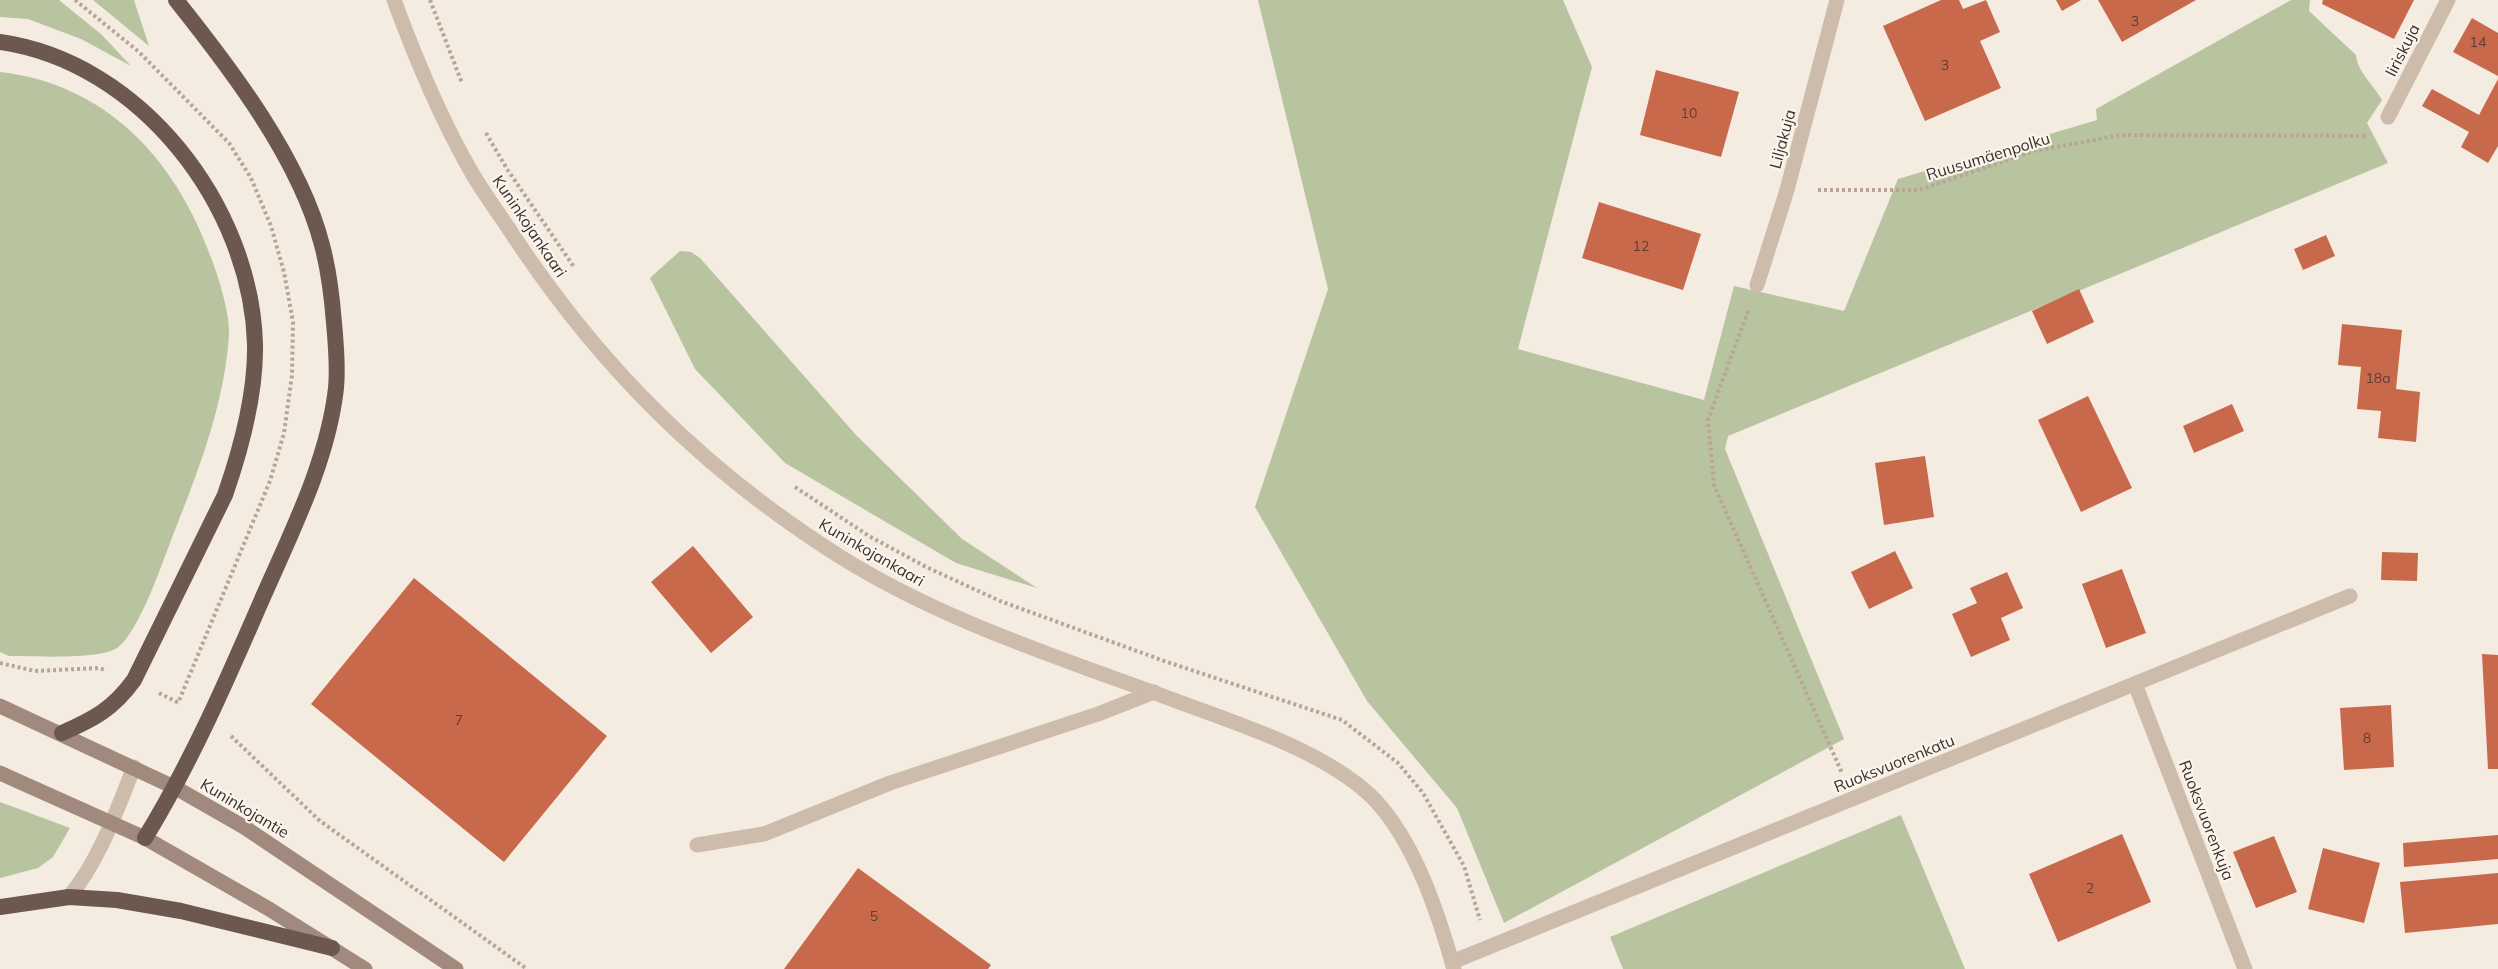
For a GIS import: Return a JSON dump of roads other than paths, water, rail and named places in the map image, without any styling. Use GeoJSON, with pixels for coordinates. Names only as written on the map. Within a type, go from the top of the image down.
{"type":"FeatureCollection","features":[{"type":"Feature","properties":{"kind":"highway"},"geometry":{"type":"LineString","coordinates":[[146,838],[176,788],[210,720],[284,550],[318,465],[336,387],[331,291],[322,245],[309,206],[265,121],[176,0]]}},
{"type":"Feature","properties":{"kind":"highway"},"geometry":{"type":"LineString","coordinates":[[0,42],[45,53],[83,69],[123,94],[150,117],[191,164],[236,247],[248,282],[255,346],[245,425],[235,466],[209,529],[134,680],[121,698],[104,713],[62,733]]}},
{"type":"Feature","properties":{"kind":"highway"},"geometry":{"type":"LineString","coordinates":[[0,907],[69,897],[117,900],[180,911],[332,948]]}},
{"type":"Feature","properties":{"kind":"main road","name":"Kuninkojantie"},"geometry":{"type":"LineString","coordinates":[[0,706],[176,788],[303,865],[456,969]]}},
{"type":"Feature","properties":{"kind":"main road"},"geometry":{"type":"LineString","coordinates":[[0,773],[146,838],[269,909],[365,969]]}},
{"type":"Feature","properties":{"kind":"street","name":"Kuninkojankaari"},"geometry":{"type":"LineString","coordinates":[[394,0],[416,58],[469,168],[551,291],[580,328],[672,429],[730,479],[781,517],[841,557],[904,593],[978,627],[1249,728],[1304,752],[1346,776],[1374,799],[1395,827],[1434,906],[1453,965]]}},
{"type":"Feature","properties":{"kind":"street","name":"Liljakuja"},"geometry":{"type":"LineString","coordinates":[[1757,285],[1787,190],[1837,0]]}},
{"type":"Feature","properties":{"kind":"street","name":"Iiriskuja"},"geometry":{"type":"LineString","coordinates":[[2388,117],[2448,0]]}},
{"type":"Feature","properties":{"kind":"street","name":"Ruoksvuorenkatu"},"geometry":{"type":"LineString","coordinates":[[1453,965],[1486,949],[2350,596]]}},
{"type":"Feature","properties":{"kind":"street","name":"Ruoksvuorenkuja"},"geometry":{"type":"LineString","coordinates":[[2135,684],[2245,969]]}},
{"type":"Feature","properties":{"kind":"street"},"geometry":{"type":"LineString","coordinates":[[697,845],[764,834],[890,783],[1098,714],[1154,692]]}},
{"type":"Feature","properties":{"kind":"street"},"geometry":{"type":"LineString","coordinates":[[69,897],[85,877],[112,823],[134,767]]}}]}
